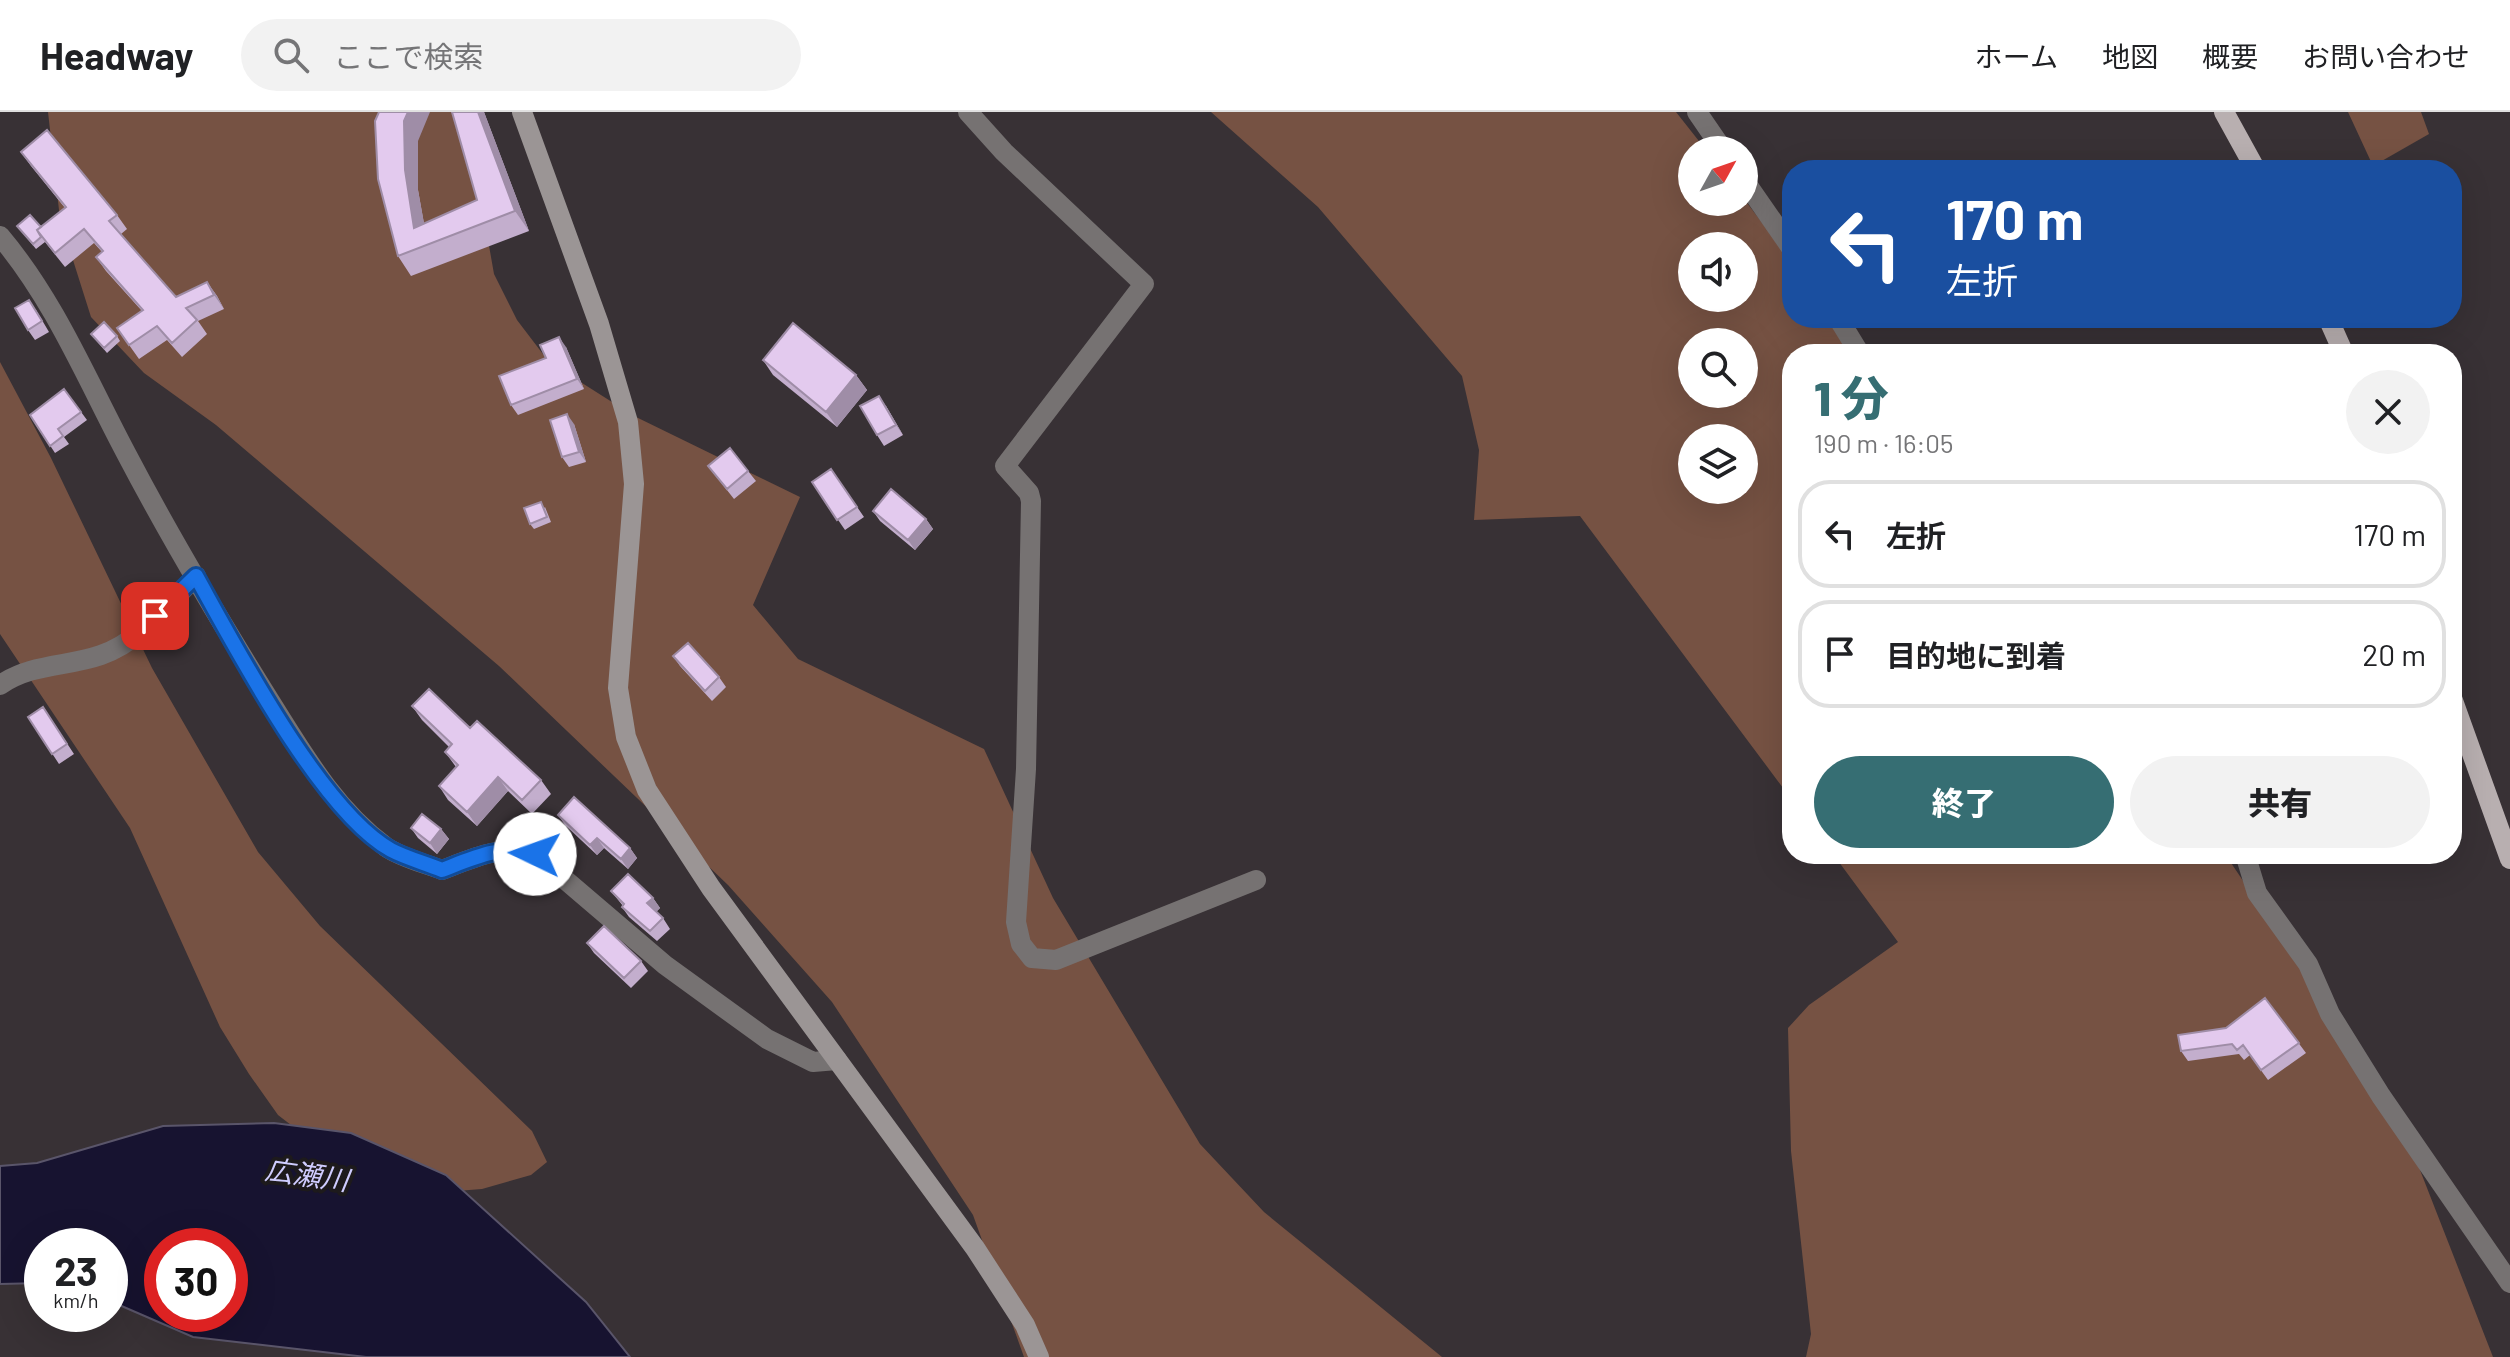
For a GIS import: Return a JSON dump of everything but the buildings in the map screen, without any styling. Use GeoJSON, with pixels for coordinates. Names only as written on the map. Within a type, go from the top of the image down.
{"type":"FeatureCollection","features":[{"type":"Feature","properties":{"kind":"main road"},"geometry":{"type":"LineString","coordinates":[[2224,112],[2250,160]]}},
{"type":"Feature","properties":{"kind":"main road"},"geometry":{"type":"LineString","coordinates":[[2462,726],[2510,859]]}},
{"type":"Feature","properties":{"kind":"street"},"geometry":{"type":"LineString","coordinates":[[522,112],[599,324],[628,422],[634,484],[618,688],[626,737],[647,790],[711,888],[975,1248],[1025,1325],[1039,1357]]}},
{"type":"Feature","properties":{"kind":"street"},"geometry":{"type":"LineString","coordinates":[[968,112],[1004,152],[1144,284],[1005,466],[1029,493],[1031,501],[1026,769],[1016,922],[1021,944],[1032,958],[1056,960],[1256,880]]}},
{"type":"Feature","properties":{"kind":"street"},"geometry":{"type":"LineString","coordinates":[[1697,112],[1713,136]]}},
{"type":"Feature","properties":{"kind":"street"},"geometry":{"type":"LineString","coordinates":[[1758,200],[1782,235]]}},
{"type":"Feature","properties":{"kind":"street"},"geometry":{"type":"LineString","coordinates":[[0,236],[31,273],[72,345],[137,475],[196,576],[319,780],[345,810],[390,849],[442,870],[481,855],[514,848],[535,854],[665,965],[767,1039],[813,1062],[837,1060]]}},
{"type":"Feature","properties":{"kind":"street"},"geometry":{"type":"LineString","coordinates":[[0,685],[44,665],[98,656],[117,649],[138,634],[196,576]]}},
{"type":"Feature","properties":{"kind":"street"},"geometry":{"type":"LineString","coordinates":[[2248,864],[2257,893],[2308,964],[2330,1014],[2381,1096],[2510,1283]]}},
{"type":"Feature","properties":{"kind":"shaded area"},"geometry":{"type":"Polygon","coordinates":[[[48,112],[473,112],[481,200],[494,274],[517,320],[549,362],[634,416],[800,497],[753,605],[798,659],[984,749],[1053,898],[1200,1144],[1264,1212],[1442,1357],[1024,1357],[973,1215],[832,1002],[728,885],[499,666],[216,425],[144,373],[91,317],[60,219],[48,112]]]}},
{"type":"Feature","properties":{"kind":"shaded area"},"geometry":{"type":"Polygon","coordinates":[[[1211,112],[1676,112],[1695,136],[1678,136],[1678,216],[1757,216],[1782,249],[1782,328],[1842,328],[1854,344],[1782,344],[1782,787],[1580,516],[1474,520],[1479,450],[1462,376],[1318,207],[1211,112]]]}},
{"type":"Feature","properties":{"kind":"shaded area"},"geometry":{"type":"Polygon","coordinates":[[[2348,112],[2421,112],[2429,134],[2384,160],[2370,160],[2348,112]]]}},
{"type":"Feature","properties":{"kind":"shaded area"},"geometry":{"type":"Polygon","coordinates":[[[0,362],[51,458],[152,668],[258,852],[320,926],[532,1131],[547,1162],[531,1175],[482,1189],[431,1193],[356,1175],[278,1115],[249,1074],[220,1027],[130,828],[0,634],[0,362]]]}},
{"type":"Feature","properties":{"kind":"shaded area"},"geometry":{"type":"Polygon","coordinates":[[[1840,864],[2232,864],[2395,1106],[2493,1357],[1806,1357],[1811,1334],[1791,1151],[1788,1028],[1809,1005],[1898,942],[1840,864]]]}},
{"type":"Feature","properties":{"kind":"water","name":"広瀬川"},"geometry":{"type":"Polygon","coordinates":[[[274,1123],[351,1133],[446,1175],[586,1302],[630,1357],[366,1357],[193,1337],[181,1332],[248,1332],[248,1228],[144,1228],[144,1316],[128,1309],[128,1228],[24,1228],[24,1283],[0,1284],[0,1166],[37,1163],[163,1126],[274,1123]]]}},
{"type":"Feature","properties":{"kind":"route"},"geometry":{"type":"LineString","coordinates":[[155,616],[196,576],[319,780],[345,810],[390,849],[442,870],[481,855],[514,848],[535,854]]}}]}
